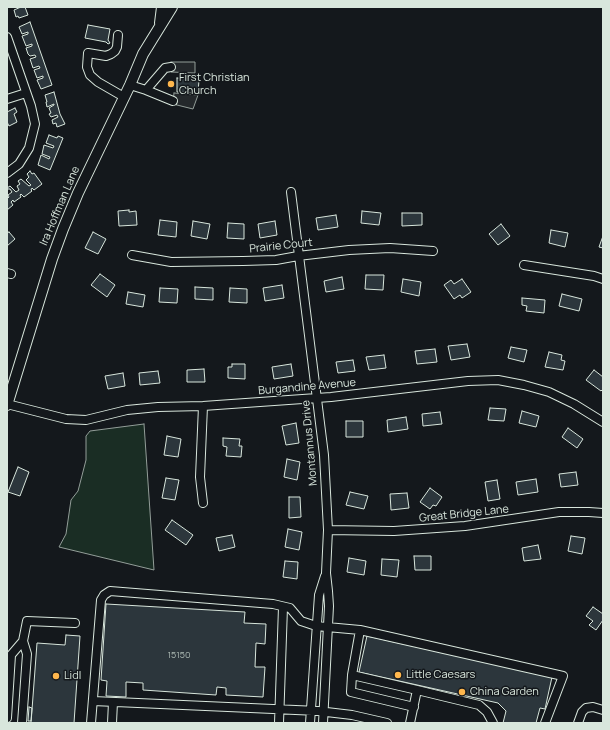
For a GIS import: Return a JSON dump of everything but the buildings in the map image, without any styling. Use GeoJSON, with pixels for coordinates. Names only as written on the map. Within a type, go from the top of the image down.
{"type":"FeatureCollection","features":[{"type":"Feature","properties":{"kind":"main road","name":"Ira Hoffman Lane"},"geometry":{"type":"LineString","coordinates":[[160,27],[162,7]]}},
{"type":"Feature","properties":{"kind":"main road","name":"Ira Hoffman Lane"},"geometry":{"type":"LineString","coordinates":[[7,404],[52,258],[78,193],[130,85],[143,54],[172,7]]}},
{"type":"Feature","properties":{"kind":"street"},"geometry":{"type":"LineString","coordinates":[[118,35],[115,52],[106,56],[88,53],[87,67],[90,75],[98,82],[124,97]]}},
{"type":"Feature","properties":{"kind":"street"},"geometry":{"type":"LineString","coordinates":[[7,37],[35,124],[29,148],[19,164],[7,173]]}},
{"type":"Feature","properties":{"kind":"street"},"geometry":{"type":"LineString","coordinates":[[146,90],[165,68],[171,67]]}},
{"type":"Feature","properties":{"kind":"street"},"geometry":{"type":"LineString","coordinates":[[130,85],[173,101]]}},
{"type":"Feature","properties":{"kind":"street"},"geometry":{"type":"LineString","coordinates":[[7,99],[26,93]]}},
{"type":"Feature","properties":{"kind":"street","name":"Montannus Drive"},"geometry":{"type":"LineString","coordinates":[[291,192],[324,455],[328,530],[326,573],[329,597],[323,723]]}},
{"type":"Feature","properties":{"kind":"street","name":"Prairie Court"},"geometry":{"type":"LineString","coordinates":[[132,255],[170,262],[276,260],[349,250],[390,248],[433,251]]}},
{"type":"Feature","properties":{"kind":"street"},"geometry":{"type":"LineString","coordinates":[[524,265],[594,276],[603,279]]}},
{"type":"Feature","properties":{"kind":"street","name":"Burgandine Avenue"},"geometry":{"type":"LineString","coordinates":[[7,404],[66,419],[86,420],[127,410],[317,398],[468,381],[498,380],[549,392],[574,404],[603,422]]}},
{"type":"Feature","properties":{"kind":"street"},"geometry":{"type":"LineString","coordinates":[[203,406],[200,477],[203,503]]}},
{"type":"Feature","properties":{"kind":"street","name":"Great Bridge Lane"},"geometry":{"type":"LineString","coordinates":[[328,530],[394,532],[465,526],[559,512],[603,513]]}},
{"type":"Feature","properties":{"kind":"street","name":"Montannus Drive"},"geometry":{"type":"LineString","coordinates":[[310,723],[319,595],[326,573]]}},
{"type":"Feature","properties":{"kind":"street"},"geometry":{"type":"LineString","coordinates":[[91,723],[101,600],[104,595],[110,591],[273,604],[290,608],[301,621],[316,626],[360,630],[564,676],[545,723]]}},
{"type":"Feature","properties":{"kind":"street"},"geometry":{"type":"LineString","coordinates":[[279,723],[283,607]]}},
{"type":"Feature","properties":{"kind":"street"},"geometry":{"type":"LineString","coordinates":[[22,723],[27,654],[23,641],[27,621],[75,623]]}},
{"type":"Feature","properties":{"kind":"street"},"geometry":{"type":"LineString","coordinates":[[360,630],[352,675],[351,692],[414,707]]}},
{"type":"Feature","properties":{"kind":"street"},"geometry":{"type":"LineString","coordinates":[[7,718],[11,655],[23,641]]}},
{"type":"Feature","properties":{"kind":"street"},"geometry":{"type":"LineString","coordinates":[[352,675],[479,705],[487,712],[493,723]]}},
{"type":"Feature","properties":{"kind":"street"},"geometry":{"type":"LineString","coordinates":[[410,723],[417,690]]}},
{"type":"Feature","properties":{"kind":"street"},"geometry":{"type":"LineString","coordinates":[[93,702],[311,710],[352,715],[387,723]]}},
{"type":"Feature","properties":{"kind":"street"},"geometry":{"type":"LineString","coordinates":[[112,723],[113,702]]}},
{"type":"Feature","properties":{"kind":"street"},"geometry":{"type":"LineString","coordinates":[[578,723],[582,712],[586,708],[593,706],[603,710]]}},
{"type":"Feature","properties":{"kind":"green space"},"geometry":{"type":"Polygon","coordinates":[[[144,424],[154,570],[59,547],[66,534],[71,500],[78,491],[86,460],[86,436],[90,431],[144,424]]]}},
{"type":"Feature","properties":{"kind":"shaded area"},"geometry":{"type":"Polygon","coordinates":[[[171,62],[195,62],[195,73],[171,72],[171,62]]]}},
{"type":"Feature","properties":{"kind":"shaded area"},"geometry":{"type":"Polygon","coordinates":[[[174,93],[198,95],[193,109],[173,104],[174,93]]]}},
{"type":"Feature","properties":{"kind":"place","name":"First Christian Church"},"geometry":{"type":"Point","coordinates":[171,84]}},
{"type":"Feature","properties":{"kind":"place","name":"Little Caesars"},"geometry":{"type":"Point","coordinates":[398,675]}},
{"type":"Feature","properties":{"kind":"place","name":"Lidl"},"geometry":{"type":"Point","coordinates":[56,676]}},
{"type":"Feature","properties":{"kind":"place","name":"China Garden"},"geometry":{"type":"Point","coordinates":[462,692]}}]}
